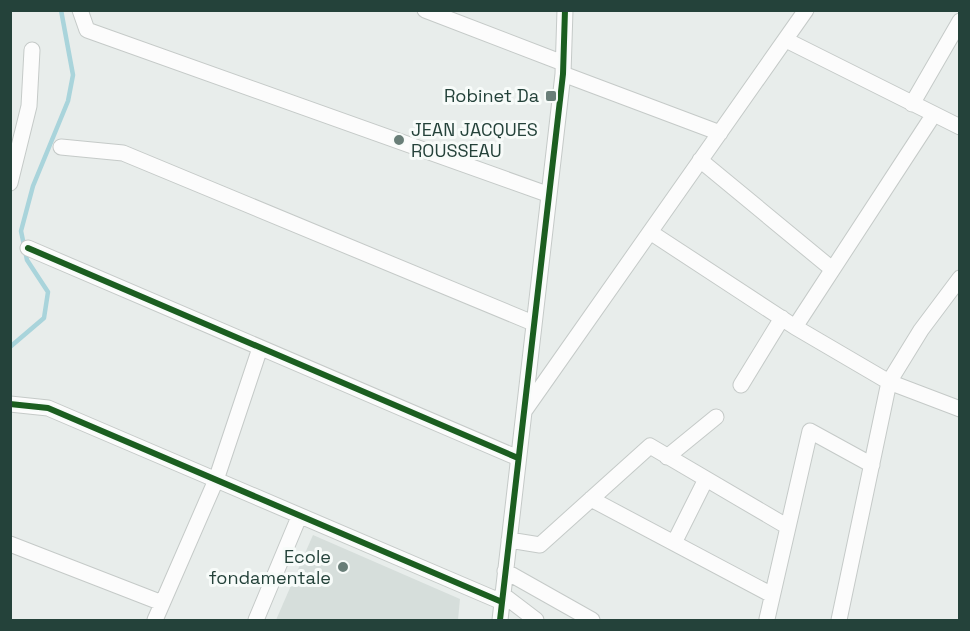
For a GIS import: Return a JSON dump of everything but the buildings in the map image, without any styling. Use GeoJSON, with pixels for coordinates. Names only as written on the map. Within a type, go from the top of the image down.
{"type":"FeatureCollection","features":[{"type":"Feature","properties":{"kind":"street"},"geometry":{"type":"LineString","coordinates":[[80,10],[87,30],[547,194]]}},
{"type":"Feature","properties":{"kind":"street"},"geometry":{"type":"LineString","coordinates":[[425,10],[720,133]]}},
{"type":"Feature","properties":{"kind":"street"},"geometry":{"type":"LineString","coordinates":[[500,621],[563,68],[565,10]]}},
{"type":"Feature","properties":{"kind":"street"},"geometry":{"type":"LineString","coordinates":[[523,412],[806,10]]}},
{"type":"Feature","properties":{"kind":"street"},"geometry":{"type":"LineString","coordinates":[[912,104],[960,21]]}},
{"type":"Feature","properties":{"kind":"street"},"geometry":{"type":"LineString","coordinates":[[786,40],[960,127]]}},
{"type":"Feature","properties":{"kind":"street"},"geometry":{"type":"LineString","coordinates":[[10,183],[29,106],[32,50]]}},
{"type":"Feature","properties":{"kind":"street"},"geometry":{"type":"LineString","coordinates":[[795,327],[934,114]]}},
{"type":"Feature","properties":{"kind":"street"},"geometry":{"type":"LineString","coordinates":[[61,147],[123,153],[533,323]]}},
{"type":"Feature","properties":{"kind":"street"},"geometry":{"type":"LineString","coordinates":[[700,160],[832,269]]}},
{"type":"Feature","properties":{"kind":"street"},"geometry":{"type":"LineString","coordinates":[[650,232],[795,327],[889,382],[960,410]]}},
{"type":"Feature","properties":{"kind":"street"},"geometry":{"type":"LineString","coordinates":[[28,248],[518,458]]}},
{"type":"Feature","properties":{"kind":"street"},"geometry":{"type":"LineString","coordinates":[[839,621],[889,382],[921,330],[960,278]]}},
{"type":"Feature","properties":{"kind":"street"},"geometry":{"type":"LineString","coordinates":[[741,386],[782,318]]}},
{"type":"Feature","properties":{"kind":"street"},"geometry":{"type":"LineString","coordinates":[[155,621],[216,480],[260,348]]}},
{"type":"Feature","properties":{"kind":"street"},"geometry":{"type":"LineString","coordinates":[[10,404],[48,408],[299,517],[502,598],[536,621]]}},
{"type":"Feature","properties":{"kind":"street"},"geometry":{"type":"LineString","coordinates":[[668,457],[716,417]]}},
{"type":"Feature","properties":{"kind":"street"},"geometry":{"type":"LineString","coordinates":[[767,619],[810,431],[872,465]]}},
{"type":"Feature","properties":{"kind":"street"},"geometry":{"type":"LineString","coordinates":[[508,540],[540,545],[650,446],[788,526]]}},
{"type":"Feature","properties":{"kind":"street"},"geometry":{"type":"LineString","coordinates":[[674,543],[706,479]]}},
{"type":"Feature","properties":{"kind":"street"},"geometry":{"type":"LineString","coordinates":[[591,499],[772,596]]}},
{"type":"Feature","properties":{"kind":"street"},"geometry":{"type":"LineString","coordinates":[[256,621],[299,517]]}},
{"type":"Feature","properties":{"kind":"street"},"geometry":{"type":"LineString","coordinates":[[10,544],[162,603]]}},
{"type":"Feature","properties":{"kind":"street"},"geometry":{"type":"LineString","coordinates":[[505,571],[591,621]]}},
{"type":"Feature","properties":{"kind":"shaded area","name":"Ecole fondamentale"},"geometry":{"type":"Polygon","coordinates":[[[313,535],[460,599],[458,620],[276,620],[313,535]]]}},
{"type":"Feature","properties":{"kind":"waterway"},"geometry":{"type":"LineString","coordinates":[[10,347],[44,318],[48,292],[27,260],[21,231],[33,186],[68,101],[73,75],[61,10]]}},
{"type":"Feature","properties":{"kind":"cycle path"},"geometry":{"type":"LineString","coordinates":[[500,620],[563,74],[565,10]]}},
{"type":"Feature","properties":{"kind":"cycle path"},"geometry":{"type":"LineString","coordinates":[[28,248],[518,458]]}},
{"type":"Feature","properties":{"kind":"cycle path"},"geometry":{"type":"LineString","coordinates":[[10,404],[48,408],[502,602]]}},
{"type":"Feature","properties":{"kind":"place","name":"Robinet Da"},"geometry":{"type":"Point","coordinates":[551,96]}},
{"type":"Feature","properties":{"kind":"place","name":"JEAN JACQUES ROUSSEAU"},"geometry":{"type":"Point","coordinates":[399,140]}},
{"type":"Feature","properties":{"kind":"place","name":"Ecole fondamentale"},"geometry":{"type":"Point","coordinates":[343,567]}}]}
